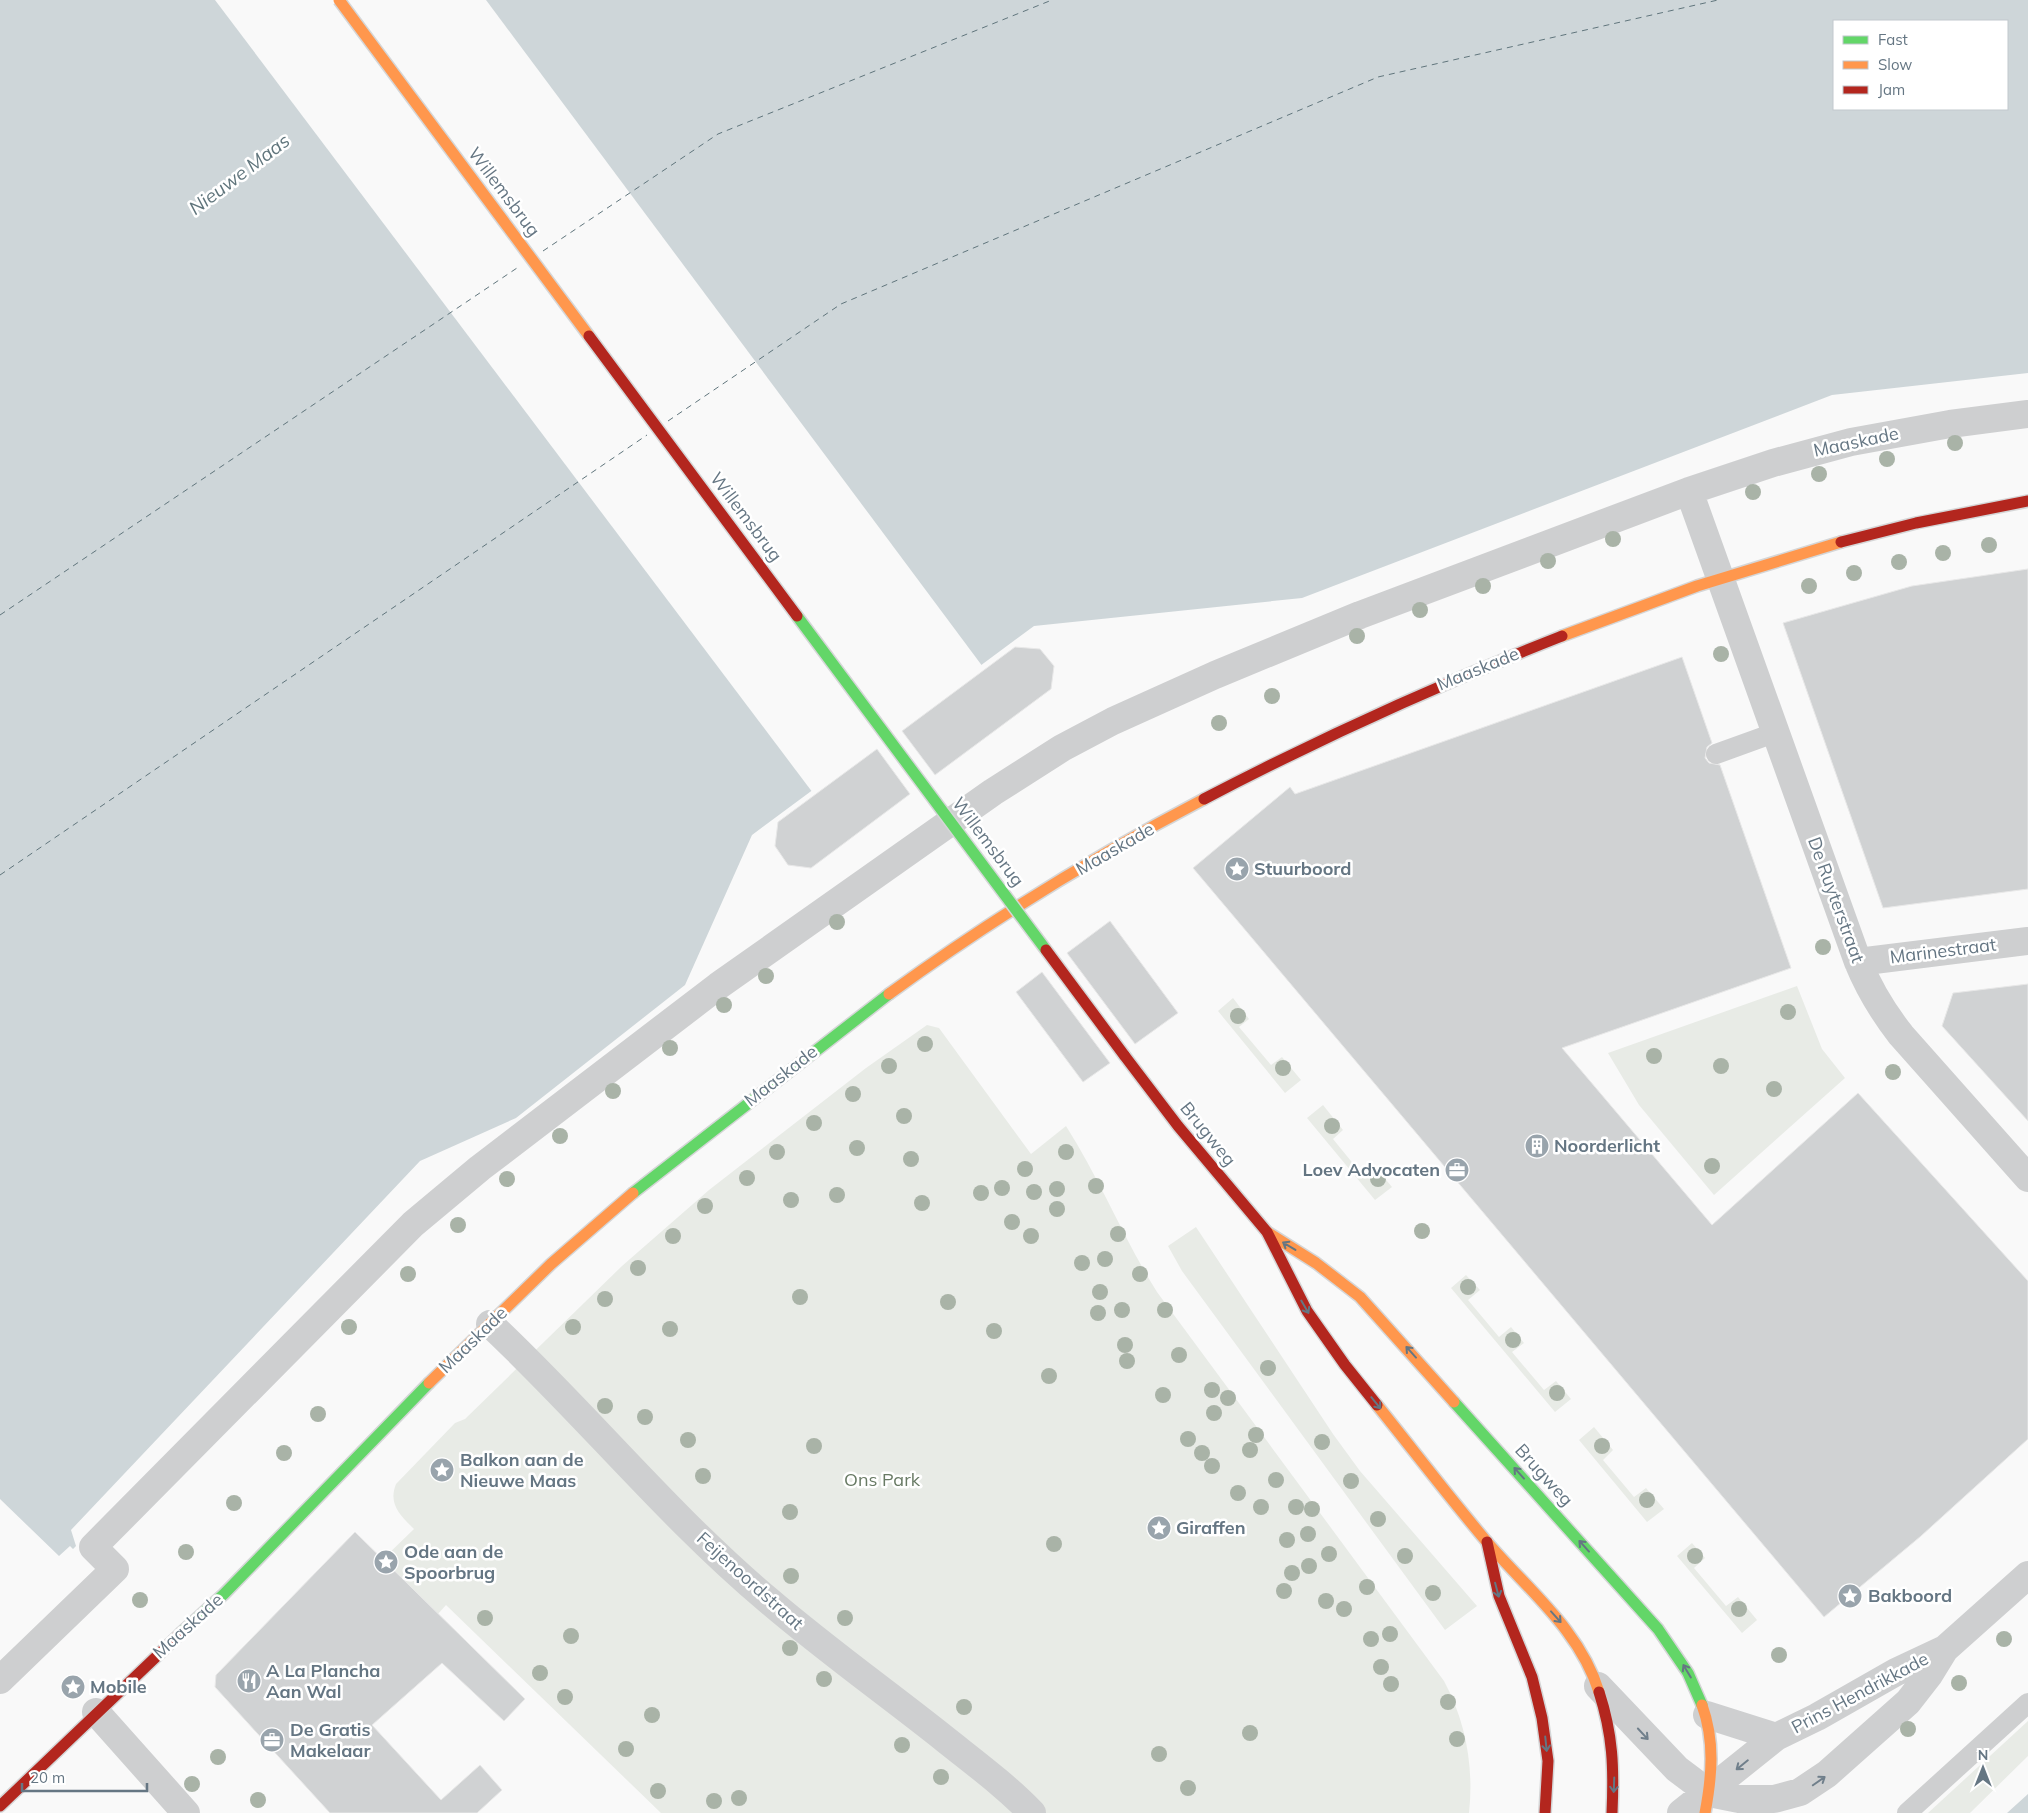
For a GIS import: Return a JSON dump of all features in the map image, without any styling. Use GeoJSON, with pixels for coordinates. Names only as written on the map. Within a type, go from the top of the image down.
{"type":"FeatureCollection","features":[{"type":"Feature","properties":{"kind":"main road","name":"Willemsbrug"},"geometry":{"type":"LineString","coordinates":[[339,0],[1124,1055]]}},
{"type":"Feature","properties":{"kind":"main road","name":"Maaskade"},"geometry":{"type":"LineString","coordinates":[[0,1806],[96,1712],[219,1598],[360,1452],[490,1324],[603,1218],[794,1066],[938,959],[1059,882],[1175,814],[1378,711],[1509,656],[1721,578],[1873,532],[1951,514],[2028,501]]}},
{"type":"Feature","properties":{"kind":"main road","name":"Brugweg"},"geometry":{"type":"LineString","coordinates":[[1124,1055],[1178,1126],[1266,1232],[1291,1283],[1324,1336],[1487,1542],[1562,1623],[1584,1656],[1598,1686]]}},
{"type":"Feature","properties":{"kind":"main road","name":"Brugweg"},"geometry":{"type":"LineString","coordinates":[[1266,1232],[1343,1282],[1381,1318],[1658,1629],[1687,1671],[1707,1715],[1712,1747],[1707,1803]]}},
{"type":"Feature","properties":{"kind":"main road"},"geometry":{"type":"LineString","coordinates":[[1487,1542],[1499,1596],[1532,1677],[1541,1711],[1548,1761],[1545,1813]]}},
{"type":"Feature","properties":{"kind":"main road"},"geometry":{"type":"LineString","coordinates":[[1598,1686],[1606,1707],[1611,1734],[1614,1769],[1612,1813]]}},
{"type":"Feature","properties":{"kind":"street","name":"Maaskade"},"geometry":{"type":"LineString","coordinates":[[0,1680],[114,1568],[93,1547],[413,1224],[480,1168],[718,986],[993,792],[1062,748],[1113,721],[1215,675],[1360,615],[1689,492],[1773,463],[1852,442],[1950,424],[2028,414]]}},
{"type":"Feature","properties":{"kind":"street"},"geometry":{"type":"LineString","coordinates":[[1689,492],[1721,578]]}},
{"type":"Feature","properties":{"kind":"street","name":"De Ruyterstraat"},"geometry":{"type":"LineString","coordinates":[[1721,578],[1858,962],[1876,1000],[1901,1034],[2028,1178]]}},
{"type":"Feature","properties":{"kind":"street","name":"Marinestraat"},"geometry":{"type":"LineString","coordinates":[[1858,962],[2028,941]]}},
{"type":"Feature","properties":{"kind":"street","name":"Feijenoordstraat"},"geometry":{"type":"LineString","coordinates":[[490,1324],[525,1357],[691,1529],[736,1572],[799,1625],[989,1774],[1032,1813]]}},
{"type":"Feature","properties":{"kind":"street","name":"Prins Hendrikkade"},"geometry":{"type":"LineString","coordinates":[[1707,1803],[1776,1737],[1896,1672],[1945,1649],[2028,1575]]}},
{"type":"Feature","properties":{"kind":"street","name":"Prins Hendrikkade"},"geometry":{"type":"LineString","coordinates":[[1681,1813],[1707,1803],[1774,1800],[1807,1788],[1828,1774],[1908,1702],[1929,1675],[1945,1649]]}},
{"type":"Feature","properties":{"kind":"street","name":"Prins Hendrikkade"},"geometry":{"type":"LineString","coordinates":[[1598,1686],[1707,1803]]}},
{"type":"Feature","properties":{"kind":"street"},"geometry":{"type":"LineString","coordinates":[[96,1712],[186,1813]]}},
{"type":"Feature","properties":{"kind":"street","name":"Prins Hendrikkade"},"geometry":{"type":"LineString","coordinates":[[1707,1715],[1776,1737]]}},
{"type":"Feature","properties":{"kind":"lane"},"geometry":{"type":"LineString","coordinates":[[1716,754],[1777,732]]}},
{"type":"Feature","properties":{"kind":"lane"},"geometry":{"type":"LineString","coordinates":[[1907,1813],[2028,1703]]}},
{"type":"Feature","properties":{"kind":"green space"},"geometry":{"type":"Polygon","coordinates":[[[1797,986],[1822,1049],[1845,1078],[1714,1195],[1639,1105],[1608,1053],[1797,986]]]}},
{"type":"Feature","properties":{"kind":"green space"},"geometry":{"type":"Polygon","coordinates":[[[1233,998],[1249,1019],[1239,1027],[1271,1065],[1282,1057],[1301,1080],[1285,1093],[1218,1011],[1233,998]]]}},
{"type":"Feature","properties":{"kind":"green space","name":"Ons Park"},"geometry":{"type":"Polygon","coordinates":[[[927,1025],[939,1028],[1031,1154],[1066,1126],[1157,1292],[1444,1681],[1458,1712],[1467,1745],[1470,1779],[1469,1813],[661,1813],[446,1605],[438,1614],[382,1560],[414,1529],[400,1514],[394,1503],[393,1498],[396,1484],[455,1423],[465,1419],[622,1266],[709,1190],[866,1068],[927,1025]]]}},
{"type":"Feature","properties":{"kind":"green space"},"geometry":{"type":"Polygon","coordinates":[[[1323,1105],[1343,1130],[1333,1139],[1364,1177],[1376,1168],[1392,1187],[1375,1200],[1307,1118],[1323,1105]]]}},
{"type":"Feature","properties":{"kind":"green space"},"geometry":{"type":"Polygon","coordinates":[[[1196,1227],[1333,1434],[1360,1471],[1477,1606],[1445,1630],[1182,1271],[1168,1246],[1196,1227]]]}},
{"type":"Feature","properties":{"kind":"green space"},"geometry":{"type":"Polygon","coordinates":[[[1466,1275],[1480,1290],[1468,1300],[1499,1337],[1511,1327],[1524,1343],[1512,1352],[1544,1390],[1556,1381],[1571,1399],[1555,1412],[1451,1288],[1466,1275]]]}},
{"type":"Feature","properties":{"kind":"green space"},"geometry":{"type":"Polygon","coordinates":[[[1594,1427],[1613,1450],[1603,1460],[1634,1497],[1646,1488],[1664,1509],[1647,1522],[1579,1440],[1594,1427]]]}},
{"type":"Feature","properties":{"kind":"green space"},"geometry":{"type":"Polygon","coordinates":[[[1692,1543],[1705,1558],[1694,1568],[1726,1606],[1738,1597],[1757,1620],[1742,1633],[1677,1556],[1692,1543]]]}},
{"type":"Feature","properties":{"kind":"green space"},"geometry":{"type":"Polygon","coordinates":[[[2028,1721],[2028,1756],[1970,1813],[1928,1813],[2028,1721]]]}},
{"type":"Feature","properties":{"kind":"water","name":"Nieuwe Maas"},"geometry":{"type":"Polygon","coordinates":[[[0,0],[2028,0],[2028,373],[1832,395],[1302,598],[1034,626],[752,835],[685,985],[516,1118],[420,1161],[71,1530],[76,1546],[73,1549],[70,1546],[59,1556],[0,1499],[0,0]]]}},
{"type":"Feature","properties":{"kind":"water"},"geometry":{"type":"Polygon","coordinates":[[[2028,1794],[2028,1813],[2007,1813],[2028,1794]]]}},
{"type":"Feature","properties":{"kind":"pier"},"geometry":{"type":"Polygon","coordinates":[[[215,0],[486,0],[983,667],[813,793],[215,0]]]}},
{"type":"Feature","properties":{"kind":"building"},"geometry":{"type":"Polygon","coordinates":[[[2028,569],[2028,889],[1883,908],[1783,623],[1912,586],[2028,569]]]}},
{"type":"Feature","properties":{"kind":"building"},"geometry":{"type":"Polygon","coordinates":[[[1015,647],[1040,649],[1054,666],[1051,689],[935,775],[902,731],[1015,647]]]}},
{"type":"Feature","properties":{"kind":"building","name":"Noorderlicht"},"geometry":{"type":"Polygon","coordinates":[[[1682,657],[1712,743],[1707,747],[1705,758],[1709,763],[1720,765],[1791,968],[1562,1048],[1712,1225],[1858,1093],[2028,1281],[2028,1439],[1921,1536],[1824,1617],[1193,868],[1290,787],[1295,794],[1682,657]]]}},
{"type":"Feature","properties":{"kind":"building"},"geometry":{"type":"Polygon","coordinates":[[[877,749],[910,794],[811,868],[788,865],[775,846],[778,822],[877,749]]]}},
{"type":"Feature","properties":{"kind":"building"},"geometry":{"type":"Polygon","coordinates":[[[1110,921],[1178,1013],[1135,1044],[1067,953],[1110,921]]]}},
{"type":"Feature","properties":{"kind":"building"},"geometry":{"type":"Polygon","coordinates":[[[1042,972],[1110,1063],[1083,1082],[1016,992],[1042,972]]]}},
{"type":"Feature","properties":{"kind":"building"},"geometry":{"type":"Polygon","coordinates":[[[2028,984],[2028,1121],[1942,1026],[1953,993],[2028,984]]]}},
{"type":"Feature","properties":{"kind":"building"},"geometry":{"type":"Polygon","coordinates":[[[355,1532],[525,1699],[504,1721],[442,1663],[372,1725],[441,1800],[480,1765],[502,1790],[477,1813],[330,1813],[215,1687],[216,1675],[355,1532]]]}},
{"type":"Feature","properties":{"kind":"ferry route"},"geometry":{"type":"LineString","coordinates":[[543,251],[718,134],[1052,0]]}},
{"type":"Feature","properties":{"kind":"ferry route"},"geometry":{"type":"LineString","coordinates":[[668,421],[841,304],[1378,77],[1718,0]]}},
{"type":"Feature","properties":{"kind":"ferry route"},"geometry":{"type":"LineString","coordinates":[[0,615],[520,266]]}},
{"type":"Feature","properties":{"kind":"ferry route"},"geometry":{"type":"LineString","coordinates":[[0,875],[647,435]]}},
{"type":"Feature","properties":{"kind":"traffic: fast"},"geometry":{"type":"LineString","coordinates":[[797,616],[1046,950]]}},
{"type":"Feature","properties":{"kind":"traffic: fast"},"geometry":{"type":"LineString","coordinates":[[633,1193],[889,994]]}},
{"type":"Feature","properties":{"kind":"traffic: fast"},"geometry":{"type":"LineString","coordinates":[[181,1633],[224,1594],[429,1383]]}},
{"type":"Feature","properties":{"kind":"traffic: fast"},"geometry":{"type":"LineString","coordinates":[[1454,1402],[1658,1629],[1688,1673],[1702,1705]]}},
{"type":"Feature","properties":{"kind":"traffic: slow"},"geometry":{"type":"LineString","coordinates":[[339,0],[589,336]]}},
{"type":"Feature","properties":{"kind":"traffic: slow"},"geometry":{"type":"LineString","coordinates":[[1562,636],[1697,586],[1841,542]]}},
{"type":"Feature","properties":{"kind":"traffic: slow"},"geometry":{"type":"LineString","coordinates":[[889,994],[1043,890],[1123,843],[1204,799]]}},
{"type":"Feature","properties":{"kind":"traffic: slow"},"geometry":{"type":"LineString","coordinates":[[429,1383],[551,1264],[633,1193]]}},
{"type":"Feature","properties":{"kind":"traffic: slow"},"geometry":{"type":"LineString","coordinates":[[1267,1232],[1316,1263],[1360,1297],[1454,1402]]}},
{"type":"Feature","properties":{"kind":"traffic: slow"},"geometry":{"type":"LineString","coordinates":[[1377,1405],[1487,1542],[1566,1630],[1579,1649],[1599,1692]]}},
{"type":"Feature","properties":{"kind":"traffic: slow"},"geometry":{"type":"LineString","coordinates":[[1702,1705],[1711,1745],[1711,1772],[1705,1813]]}},
{"type":"Feature","properties":{"kind":"traffic: jam"},"geometry":{"type":"LineString","coordinates":[[589,336],[797,616]]}},
{"type":"Feature","properties":{"kind":"traffic: jam"},"geometry":{"type":"LineString","coordinates":[[1841,542],[1916,523],[2028,501]]}},
{"type":"Feature","properties":{"kind":"traffic: jam"},"geometry":{"type":"LineString","coordinates":[[1204,799],[1381,713],[1471,673],[1562,636]]}},
{"type":"Feature","properties":{"kind":"traffic: jam"},"geometry":{"type":"LineString","coordinates":[[1046,950],[1124,1055]]}},
{"type":"Feature","properties":{"kind":"traffic: jam"},"geometry":{"type":"LineString","coordinates":[[1124,1055],[1178,1126],[1267,1232],[1307,1311],[1345,1365],[1377,1405]]}},
{"type":"Feature","properties":{"kind":"traffic: jam"},"geometry":{"type":"LineString","coordinates":[[1487,1542],[1499,1596],[1532,1677],[1542,1718],[1548,1761],[1545,1813]]}},
{"type":"Feature","properties":{"kind":"traffic: jam"},"geometry":{"type":"LineString","coordinates":[[0,1806],[181,1633]]}},
{"type":"Feature","properties":{"kind":"traffic: jam"},"geometry":{"type":"LineString","coordinates":[[1599,1692],[1612,1752],[1612,1813]]}},
{"type":"Feature","properties":{"kind":"place","name":"Stuurboord"},"geometry":{"type":"Point","coordinates":[1237,869]}},
{"type":"Feature","properties":{"kind":"place","name":"Noorderlicht"},"geometry":{"type":"Point","coordinates":[1537,1146]}},
{"type":"Feature","properties":{"kind":"place","name":"Loev Advocaten"},"geometry":{"type":"Point","coordinates":[1457,1170]}},
{"type":"Feature","properties":{"kind":"place","name":"Balkon aan de Nieuwe Maas"},"geometry":{"type":"Point","coordinates":[442,1470]}},
{"type":"Feature","properties":{"kind":"place","name":"Giraffen"},"geometry":{"type":"Point","coordinates":[1159,1528]}},
{"type":"Feature","properties":{"kind":"place","name":"Ode aan de Spoorbrug"},"geometry":{"type":"Point","coordinates":[386,1562]}},
{"type":"Feature","properties":{"kind":"place","name":"Bakboord"},"geometry":{"type":"Point","coordinates":[1850,1596]}},
{"type":"Feature","properties":{"kind":"place","name":"A La Plancha Aan Wal"},"geometry":{"type":"Point","coordinates":[249,1681]}},
{"type":"Feature","properties":{"kind":"place","name":"Mobile"},"geometry":{"type":"Point","coordinates":[73,1687]}},
{"type":"Feature","properties":{"kind":"place","name":"De Gratis Makelaar"},"geometry":{"type":"Point","coordinates":[272,1740]}}]}
